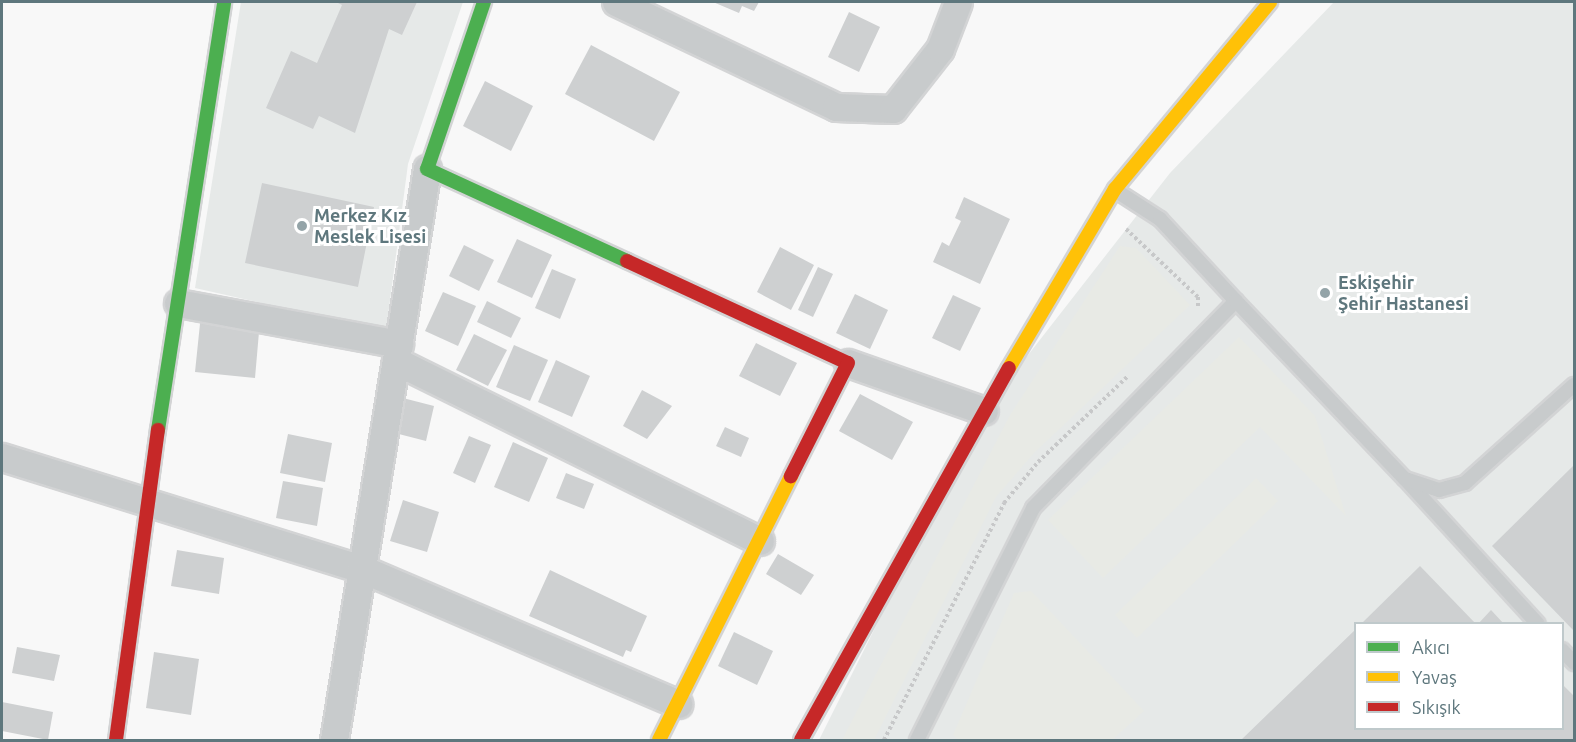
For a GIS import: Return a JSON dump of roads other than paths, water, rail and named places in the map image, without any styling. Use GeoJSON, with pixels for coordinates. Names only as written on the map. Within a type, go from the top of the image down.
{"type":"FeatureCollection","features":[{"type":"Feature","properties":{"kind":"street"},"geometry":{"type":"LineString","coordinates":[[116,741],[147,505],[224,2]]}},
{"type":"Feature","properties":{"kind":"street"},"geometry":{"type":"LineString","coordinates":[[334,741],[427,169],[484,2]]}},
{"type":"Feature","properties":{"kind":"street"},"geometry":{"type":"LineString","coordinates":[[616,2],[836,106],[893,109],[940,49],[958,2]]}},
{"type":"Feature","properties":{"kind":"street"},"geometry":{"type":"LineString","coordinates":[[801,741],[984,411],[1115,189],[1270,2]]}},
{"type":"Feature","properties":{"kind":"street"},"geometry":{"type":"LineString","coordinates":[[427,169],[848,363],[984,411]]}},
{"type":"Feature","properties":{"kind":"street"},"geometry":{"type":"LineString","coordinates":[[178,303],[397,352],[759,541]]}},
{"type":"Feature","properties":{"kind":"street"},"geometry":{"type":"LineString","coordinates":[[659,741],[848,363]]}},
{"type":"Feature","properties":{"kind":"street"},"geometry":{"type":"LineString","coordinates":[[2,457],[147,505],[362,569],[678,704]]}},
{"type":"Feature","properties":{"kind":"lane"},"geometry":{"type":"LineString","coordinates":[[1115,189],[1160,219],[1236,302],[1405,478],[1536,622]]}},
{"type":"Feature","properties":{"kind":"lane"},"geometry":{"type":"LineString","coordinates":[[917,741],[1033,508],[1236,302]]}},
{"type":"Feature","properties":{"kind":"lane"},"geometry":{"type":"LineString","coordinates":[[1405,478],[1439,489],[1465,483],[1575,385]]}},
{"type":"Feature","properties":{"kind":"lane"},"geometry":{"type":"LineString","coordinates":[[1564,651],[1575,663]]}},
{"type":"Feature","properties":{"kind":"place","name":"Merkez Kız Meslek Lisesi"},"geometry":{"type":"Point","coordinates":[302,226]}},
{"type":"Feature","properties":{"kind":"place","name":"Eskişehir Şehir Hastanesi"},"geometry":{"type":"Point","coordinates":[1325,293]}}]}
